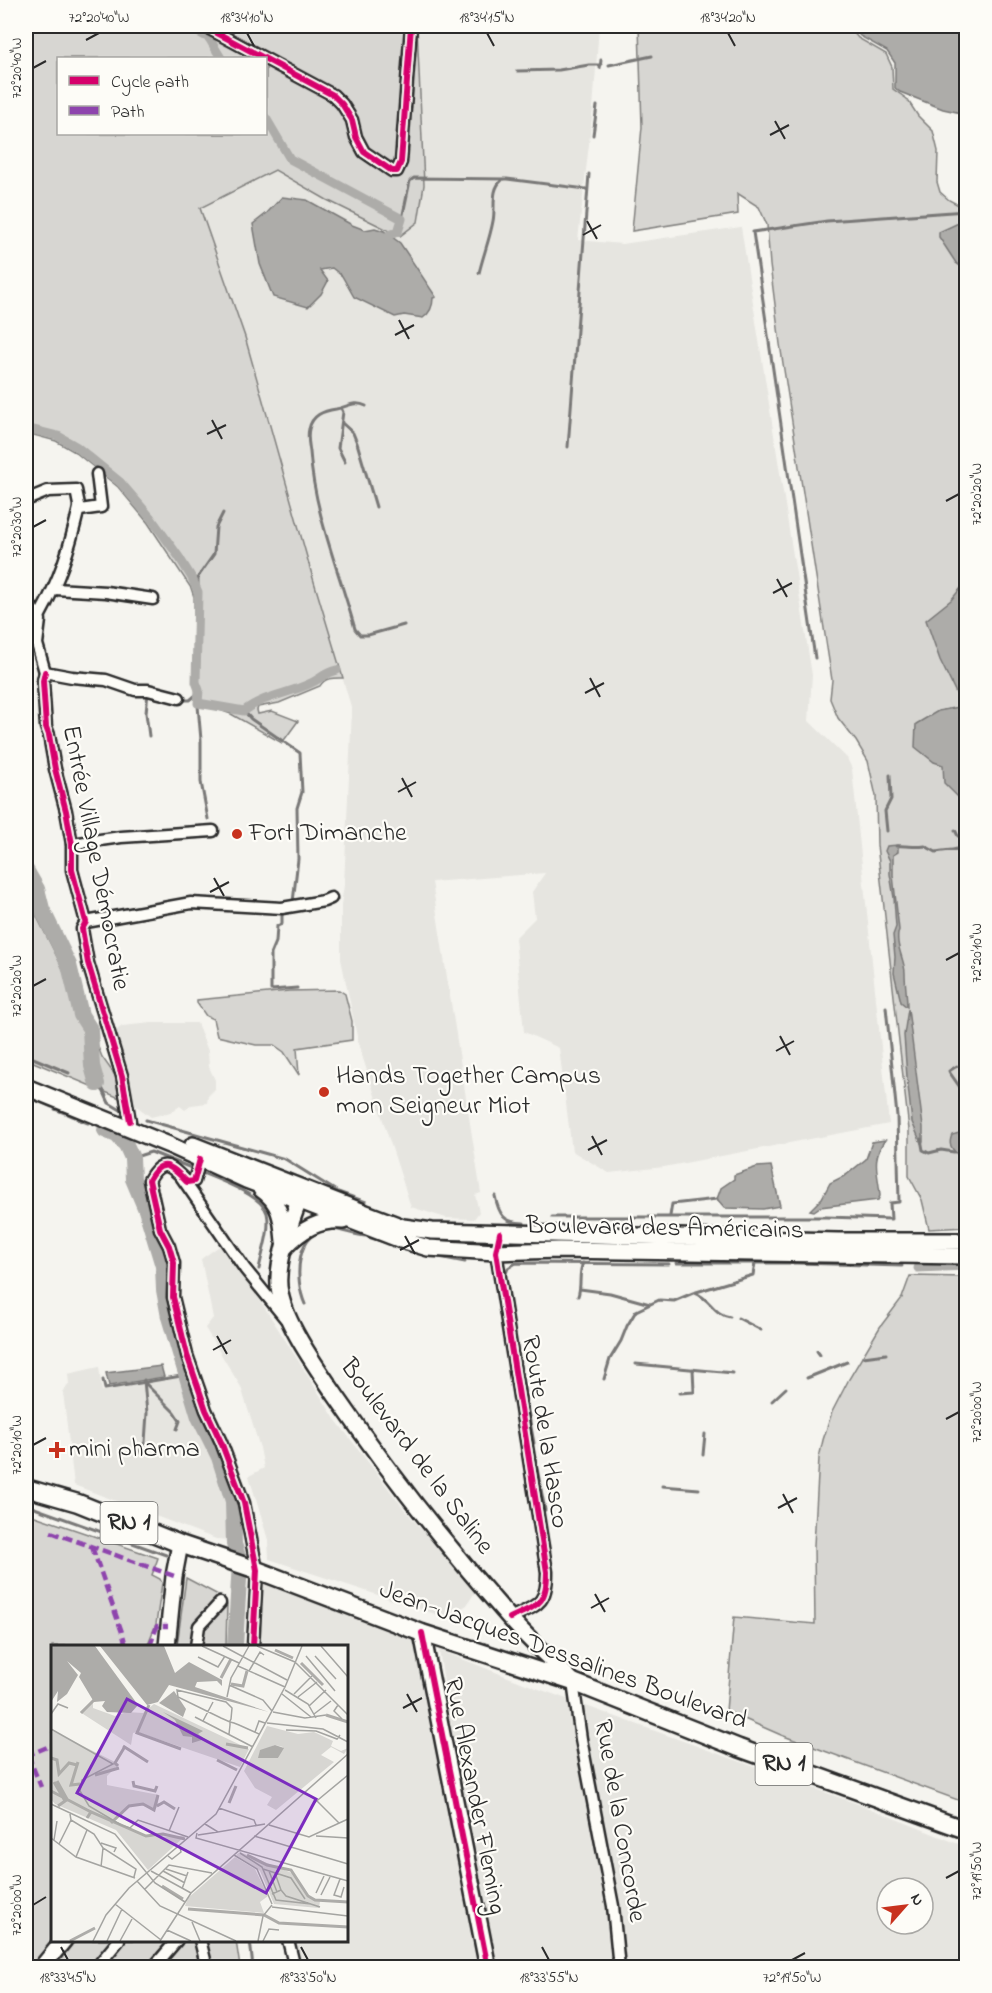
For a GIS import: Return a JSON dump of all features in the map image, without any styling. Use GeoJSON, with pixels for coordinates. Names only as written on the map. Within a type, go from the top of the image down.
{"type":"FeatureCollection","features":[{"type":"Feature","properties":{"kind":"main road"},"geometry":{"type":"LineString","coordinates":[[26,1079],[86,1108]]}},
{"type":"Feature","properties":{"kind":"main road"},"geometry":{"type":"LineString","coordinates":[[26,1087],[128,1122],[301,1195]]}},
{"type":"Feature","properties":{"kind":"main road"},"geometry":{"type":"LineString","coordinates":[[128,1122],[246,1180],[272,1197],[278,1207],[285,1246],[318,1223],[354,1222]]}},
{"type":"Feature","properties":{"kind":"main road"},"geometry":{"type":"LineString","coordinates":[[246,1180],[301,1195]]}},
{"type":"Feature","properties":{"kind":"main road","name":"Boulevard des Américains"},"geometry":{"type":"LineString","coordinates":[[301,1195],[354,1222],[429,1248],[496,1252],[559,1250],[966,1256]]}},
{"type":"Feature","properties":{"kind":"main road","name":"Boulevard des Américains"},"geometry":{"type":"LineString","coordinates":[[301,1195],[403,1227],[432,1231],[838,1241],[966,1241]]}},
{"type":"Feature","properties":{"kind":"main road","name":"Boulevard de la Saline"},"geometry":{"type":"LineString","coordinates":[[301,1195],[279,1265],[279,1291],[294,1329],[321,1374],[381,1461],[510,1618],[573,1682]]}},
{"type":"Feature","properties":{"kind":"main road","name":"Jean-Jacques Dessalines Boulevard"},"geometry":{"type":"LineString","coordinates":[[26,1488],[78,1503],[180,1544],[422,1633],[573,1682],[739,1748],[966,1830]]}},
{"type":"Feature","properties":{"kind":"main road"},"geometry":{"type":"LineString","coordinates":[[167,1645],[174,1576],[180,1544]]}},
{"type":"Feature","properties":{"kind":"main road","name":"Rue Alexander Fleming"},"geometry":{"type":"LineString","coordinates":[[422,1633],[488,1968]]}},
{"type":"Feature","properties":{"kind":"main road"},"geometry":{"type":"LineString","coordinates":[[41,1968],[63,1942]]}},
{"type":"Feature","properties":{"kind":"street"},"geometry":{"type":"LineString","coordinates":[[204,26],[262,57]]}},
{"type":"Feature","properties":{"kind":"street"},"geometry":{"type":"LineString","coordinates":[[267,60],[333,95],[352,120],[356,136],[364,152],[392,171],[397,171],[401,162],[411,26]]}},
{"type":"Feature","properties":{"kind":"street"},"geometry":{"type":"LineString","coordinates":[[26,605],[32,608],[39,617],[55,589],[79,508],[80,510],[101,507],[97,474]]}},
{"type":"Feature","properties":{"kind":"street"},"geometry":{"type":"LineString","coordinates":[[26,500],[48,491],[76,490],[80,510]]}},
{"type":"Feature","properties":{"kind":"street"},"geometry":{"type":"LineString","coordinates":[[55,589],[153,598]]}},
{"type":"Feature","properties":{"kind":"street","name":"Entrée Village Démocratie"},"geometry":{"type":"LineString","coordinates":[[39,617],[37,644],[45,672],[43,681],[46,727],[66,811],[72,844],[72,870],[86,922],[82,928],[88,963],[122,1076],[128,1122]]}},
{"type":"Feature","properties":{"kind":"street"},"geometry":{"type":"LineString","coordinates":[[45,672],[106,680],[135,690],[148,690],[179,698]]}},
{"type":"Feature","properties":{"kind":"street"},"geometry":{"type":"LineString","coordinates":[[72,844],[121,837],[213,831]]}},
{"type":"Feature","properties":{"kind":"street"},"geometry":{"type":"LineString","coordinates":[[86,922],[191,903],[282,908],[331,898]]}},
{"type":"Feature","properties":{"kind":"street"},"geometry":{"type":"LineString","coordinates":[[200,1159],[194,1181],[187,1182],[163,1165],[155,1168],[149,1180],[160,1229],[169,1246],[174,1263],[173,1297],[177,1319],[206,1410],[244,1503],[244,1566],[254,1645]]}},
{"type":"Feature","properties":{"kind":"street"},"geometry":{"type":"LineString","coordinates":[[180,1176],[245,1269],[294,1329]]}},
{"type":"Feature","properties":{"kind":"street","name":"Route de la Hasco"},"geometry":{"type":"LineString","coordinates":[[500,1233],[496,1252],[547,1589],[536,1605],[510,1618]]}},
{"type":"Feature","properties":{"kind":"street"},"geometry":{"type":"LineString","coordinates":[[196,1645],[199,1626],[220,1603]]}},
{"type":"Feature","properties":{"kind":"street","name":"Rue de la Concorde"},"geometry":{"type":"LineString","coordinates":[[573,1682],[581,1739],[613,1906],[619,1968]]}},
{"type":"Feature","properties":{"kind":"street"},"geometry":{"type":"LineString","coordinates":[[96,1968],[118,1942]]}},
{"type":"Feature","properties":{"kind":"street"},"geometry":{"type":"LineString","coordinates":[[153,1968],[176,1942]]}},
{"type":"Feature","properties":{"kind":"street"},"geometry":{"type":"LineString","coordinates":[[200,1942],[207,1968]]}},
{"type":"Feature","properties":{"kind":"street"},"geometry":{"type":"LineString","coordinates":[[288,1942],[295,1968]]}},
{"type":"Feature","properties":{"kind":"shaded area"},"geometry":{"type":"Polygon","coordinates":[[[26,26],[417,26],[424,185],[418,222],[400,236],[327,200],[275,170],[200,208],[245,337],[343,678],[327,680],[320,686],[279,703],[258,707],[258,714],[272,711],[298,721],[282,743],[231,714],[208,706],[197,698],[194,683],[194,597],[191,588],[148,523],[118,487],[75,452],[56,441],[26,433],[26,26]]]}},
{"type":"Feature","properties":{"kind":"shaded area"},"geometry":{"type":"Polygon","coordinates":[[[417,26],[599,26],[593,109],[578,240],[622,244],[741,227],[812,675],[809,721],[847,758],[852,769],[889,1124],[664,1167],[609,1173],[572,1151],[559,1048],[524,1032],[515,938],[535,918],[532,892],[545,873],[432,882],[481,1193],[475,1195],[479,1212],[474,1219],[446,1218],[411,1207],[359,1046],[341,959],[341,905],[344,885],[352,710],[245,337],[200,208],[275,170],[424,185],[417,26]]]}},
{"type":"Feature","properties":{"kind":"shaded area"},"geometry":{"type":"Polygon","coordinates":[[[639,26],[848,26],[858,38],[886,54],[892,67],[893,89],[907,99],[918,116],[933,131],[938,151],[937,182],[940,192],[966,209],[966,1227],[929,1229],[922,1200],[909,1176],[909,1130],[877,845],[876,796],[868,761],[838,718],[830,699],[832,680],[780,344],[767,225],[759,207],[737,193],[738,214],[632,231],[642,127],[639,26]]]}},
{"type":"Feature","properties":{"kind":"shaded area"},"geometry":{"type":"Polygon","coordinates":[[[851,26],[966,26],[966,114],[943,109],[900,92],[895,88],[895,63],[887,51],[860,36],[851,26]]]}},
{"type":"Feature","properties":{"kind":"shaded area"},"geometry":{"type":"Polygon","coordinates":[[[282,197],[307,200],[352,225],[365,230],[375,228],[384,231],[400,243],[436,297],[433,298],[428,314],[423,318],[404,315],[395,317],[354,297],[342,276],[332,268],[320,270],[328,281],[321,294],[308,307],[273,297],[260,264],[253,224],[282,197]]]}},
{"type":"Feature","properties":{"kind":"shaded area"},"geometry":{"type":"Polygon","coordinates":[[[965,220],[966,270],[956,263],[939,237],[939,232],[965,220]]]}},
{"type":"Feature","properties":{"kind":"shaded area"},"geometry":{"type":"Polygon","coordinates":[[[966,582],[966,694],[958,697],[940,660],[926,620],[951,600],[966,582]]]}},
{"type":"Feature","properties":{"kind":"shaded area"},"geometry":{"type":"Polygon","coordinates":[[[966,699],[966,802],[944,783],[943,765],[934,762],[915,747],[916,724],[938,711],[959,707],[966,699]]]}},
{"type":"Feature","properties":{"kind":"shaded area"},"geometry":{"type":"Polygon","coordinates":[[[898,845],[898,852],[893,855],[893,875],[899,930],[898,941],[905,968],[907,1007],[901,1002],[894,973],[893,935],[896,927],[894,898],[890,861],[885,851],[887,846],[898,845]]]}},
{"type":"Feature","properties":{"kind":"shaded area"},"geometry":{"type":"Polygon","coordinates":[[[26,895],[84,1011],[102,1057],[117,1078],[122,1099],[26,1059],[26,895]]]}},
{"type":"Feature","properties":{"kind":"shaded area"},"geometry":{"type":"Polygon","coordinates":[[[339,990],[345,994],[352,1021],[352,1040],[297,1048],[299,1075],[284,1052],[274,1045],[256,1045],[217,1036],[213,1019],[206,1016],[197,1003],[197,1000],[289,991],[339,990]]]}},
{"type":"Feature","properties":{"kind":"shaded area"},"geometry":{"type":"Polygon","coordinates":[[[908,1009],[923,1127],[923,1142],[921,1143],[912,1122],[907,1077],[904,1035],[908,1009]]]}},
{"type":"Feature","properties":{"kind":"shaded area"},"geometry":{"type":"Polygon","coordinates":[[[151,1023],[197,1023],[208,1051],[209,1067],[215,1080],[215,1089],[208,1096],[207,1103],[192,1105],[185,1110],[180,1106],[171,1112],[151,1117],[131,1102],[112,1034],[122,1026],[151,1023]]]}},
{"type":"Feature","properties":{"kind":"shaded area"},"geometry":{"type":"Polygon","coordinates":[[[966,1131],[966,1156],[958,1155],[951,1146],[952,1135],[966,1131]]]}},
{"type":"Feature","properties":{"kind":"shaded area"},"geometry":{"type":"Polygon","coordinates":[[[885,1140],[880,1147],[876,1167],[880,1196],[878,1200],[810,1210],[822,1198],[830,1183],[846,1175],[866,1159],[872,1142],[885,1140]]]}},
{"type":"Feature","properties":{"kind":"shaded area"},"geometry":{"type":"Polygon","coordinates":[[[771,1166],[780,1206],[763,1209],[725,1208],[717,1199],[721,1188],[734,1179],[734,1175],[757,1167],[771,1166]]]}},
{"type":"Feature","properties":{"kind":"shaded area"},"geometry":{"type":"Polygon","coordinates":[[[225,1242],[335,1419],[405,1510],[475,1592],[467,1605],[447,1618],[269,1559],[268,1540],[249,1476],[264,1468],[260,1448],[241,1387],[205,1328],[213,1318],[201,1259],[225,1242]]]}},
{"type":"Feature","properties":{"kind":"shaded area"},"geometry":{"type":"Polygon","coordinates":[[[910,1276],[966,1277],[966,1803],[781,1735],[726,1711],[734,1617],[815,1624],[814,1545],[819,1458],[823,1440],[832,1412],[849,1379],[880,1327],[902,1298],[910,1276]]]}},
{"type":"Feature","properties":{"kind":"shaded area"},"geometry":{"type":"Polygon","coordinates":[[[161,1366],[164,1377],[109,1386],[106,1373],[161,1366]]]}},
{"type":"Feature","properties":{"kind":"shaded area"},"geometry":{"type":"Polygon","coordinates":[[[99,1367],[102,1391],[185,1376],[199,1417],[219,1457],[227,1480],[232,1504],[230,1540],[216,1539],[74,1485],[63,1392],[69,1384],[68,1374],[99,1367]]]}},
{"type":"Feature","properties":{"kind":"shaded area"},"geometry":{"type":"Polygon","coordinates":[[[26,1513],[158,1558],[152,1575],[160,1579],[162,1583],[156,1624],[147,1645],[51,1645],[51,1942],[53,1942],[31,1967],[26,1968],[26,1513]]]}},
{"type":"Feature","properties":{"kind":"shaded area"},"geometry":{"type":"Polygon","coordinates":[[[186,1578],[224,1598],[227,1605],[226,1645],[177,1645],[186,1578]]]}},
{"type":"Feature","properties":{"kind":"shaded area"},"geometry":{"type":"Polygon","coordinates":[[[265,1578],[424,1639],[487,1967],[303,1967],[295,1942],[348,1942],[348,1645],[259,1645],[258,1635],[265,1578]]]}},
{"type":"Feature","properties":{"kind":"shaded area"},"geometry":{"type":"Polygon","coordinates":[[[439,1650],[539,1689],[866,1807],[966,1847],[966,1967],[492,1967],[475,1882],[439,1650]]]}},
{"type":"Feature","properties":{"kind":"shaded area"},"geometry":{"type":"Polygon","coordinates":[[[74,1942],[236,1942],[240,1967],[54,1968],[74,1942]]]}},
{"type":"Feature","properties":{"kind":"waterway"},"geometry":{"type":"LineString","coordinates":[[187,26],[209,38],[220,57]]}},
{"type":"Feature","properties":{"kind":"waterway"},"geometry":{"type":"LineString","coordinates":[[609,65],[652,56]]}},
{"type":"Feature","properties":{"kind":"waterway"},"geometry":{"type":"LineString","coordinates":[[600,68],[601,60]]}},
{"type":"Feature","properties":{"kind":"waterway"},"geometry":{"type":"LineString","coordinates":[[517,71],[559,70],[601,65]]}},
{"type":"Feature","properties":{"kind":"waterway"},"geometry":{"type":"LineString","coordinates":[[593,135],[597,106]]}},
{"type":"Feature","properties":{"kind":"waterway"},"geometry":{"type":"LineString","coordinates":[[267,120],[290,159],[402,219],[398,232],[389,235]]}},
{"type":"Feature","properties":{"kind":"waterway"},"geometry":{"type":"LineString","coordinates":[[568,447],[589,174]]}},
{"type":"Feature","properties":{"kind":"waterway"},"geometry":{"type":"LineString","coordinates":[[402,219],[410,181],[414,178],[507,179],[586,189]]}},
{"type":"Feature","properties":{"kind":"waterway"},"geometry":{"type":"LineString","coordinates":[[479,273],[493,221],[496,189],[502,180]]}},
{"type":"Feature","properties":{"kind":"waterway"},"geometry":{"type":"LineString","coordinates":[[815,658],[753,232],[827,221],[966,211]]}},
{"type":"Feature","properties":{"kind":"waterway"},"geometry":{"type":"LineString","coordinates":[[366,406],[351,404],[315,417],[310,424],[308,435],[312,474],[328,541],[355,629],[360,635],[368,635],[404,625]]}},
{"type":"Feature","properties":{"kind":"waterway"},"geometry":{"type":"LineString","coordinates":[[341,408],[343,412],[338,448],[345,462]]}},
{"type":"Feature","properties":{"kind":"waterway"},"geometry":{"type":"LineString","coordinates":[[342,423],[353,433],[376,507]]}},
{"type":"Feature","properties":{"kind":"waterway"},"geometry":{"type":"LineString","coordinates":[[26,428],[58,436],[77,447],[120,482],[151,518],[179,557],[198,592],[196,682],[199,690],[198,703],[244,711],[260,701],[303,687],[337,670]]}},
{"type":"Feature","properties":{"kind":"waterway"},"geometry":{"type":"LineString","coordinates":[[198,592],[198,577],[214,554],[216,527],[223,513]]}},
{"type":"Feature","properties":{"kind":"waterway"},"geometry":{"type":"LineString","coordinates":[[148,692],[146,713],[149,736]]}},
{"type":"Feature","properties":{"kind":"waterway"},"geometry":{"type":"LineString","coordinates":[[180,700],[190,700],[197,694],[201,740],[201,782],[208,819]]}},
{"type":"Feature","properties":{"kind":"waterway"},"geometry":{"type":"LineString","coordinates":[[244,711],[251,719],[300,753],[302,792],[297,808],[298,859],[293,902]]}},
{"type":"Feature","properties":{"kind":"waterway"},"geometry":{"type":"LineString","coordinates":[[887,831],[885,811],[891,799],[890,775]]}},
{"type":"Feature","properties":{"kind":"waterway"},"geometry":{"type":"LineString","coordinates":[[896,846],[925,846],[936,852],[965,847],[962,837],[958,836],[955,830]]}},
{"type":"Feature","properties":{"kind":"waterway"},"geometry":{"type":"LineString","coordinates":[[26,870],[37,889],[42,909],[69,965],[81,1015],[90,1029],[92,1066],[97,1084]]}},
{"type":"Feature","properties":{"kind":"waterway"},"geometry":{"type":"LineString","coordinates":[[282,911],[282,924],[277,926],[276,942],[271,954],[271,990],[297,988]]}},
{"type":"Feature","properties":{"kind":"waterway"},"geometry":{"type":"LineString","coordinates":[[552,1217],[891,1219],[890,1203],[899,1202],[897,1116],[886,1007]]}},
{"type":"Feature","properties":{"kind":"waterway"},"geometry":{"type":"LineString","coordinates":[[26,1055],[69,1073]]}},
{"type":"Feature","properties":{"kind":"waterway"},"geometry":{"type":"LineString","coordinates":[[92,1066],[109,1103],[124,1112]]}},
{"type":"Feature","properties":{"kind":"waterway"},"geometry":{"type":"LineString","coordinates":[[957,1066],[949,1071],[966,1096]]}},
{"type":"Feature","properties":{"kind":"waterway"},"geometry":{"type":"LineString","coordinates":[[26,1096],[52,1107]]}},
{"type":"Feature","properties":{"kind":"waterway"},"geometry":{"type":"LineString","coordinates":[[55,1109],[65,1113]]}},
{"type":"Feature","properties":{"kind":"waterway"},"geometry":{"type":"LineString","coordinates":[[965,1131],[963,1121],[966,1110]]}},
{"type":"Feature","properties":{"kind":"waterway"},"geometry":{"type":"LineString","coordinates":[[68,1114],[75,1117]]}},
{"type":"Feature","properties":{"kind":"waterway"},"geometry":{"type":"LineString","coordinates":[[78,1119],[88,1123]]}},
{"type":"Feature","properties":{"kind":"waterway"},"geometry":{"type":"LineString","coordinates":[[146,1120],[285,1159],[338,1192],[366,1202]]}},
{"type":"Feature","properties":{"kind":"waterway"},"geometry":{"type":"LineString","coordinates":[[105,1130],[117,1135],[123,1142]]}},
{"type":"Feature","properties":{"kind":"waterway"},"geometry":{"type":"LineString","coordinates":[[122,1136],[132,1158],[133,1179],[146,1210],[163,1266],[164,1290],[169,1317],[199,1417],[219,1457],[233,1501],[234,1544],[240,1563],[235,1645]]}},
{"type":"Feature","properties":{"kind":"waterway"},"geometry":{"type":"LineString","coordinates":[[921,1139],[923,1150],[929,1153],[941,1150],[954,1152]]}},
{"type":"Feature","properties":{"kind":"waterway"},"geometry":{"type":"LineString","coordinates":[[132,1158],[151,1152],[194,1169]]}},
{"type":"Feature","properties":{"kind":"waterway"},"geometry":{"type":"LineString","coordinates":[[200,1172],[238,1188],[263,1206],[267,1213],[268,1227],[259,1269]]}},
{"type":"Feature","properties":{"kind":"waterway"},"geometry":{"type":"LineString","coordinates":[[495,1196],[498,1208],[504,1217],[517,1223],[524,1223]]}},
{"type":"Feature","properties":{"kind":"waterway"},"geometry":{"type":"LineString","coordinates":[[670,1216],[672,1204],[717,1199]]}},
{"type":"Feature","properties":{"kind":"waterway"},"geometry":{"type":"LineString","coordinates":[[305,1304],[299,1282],[300,1257],[311,1237],[320,1231],[332,1229],[368,1236]]}},
{"type":"Feature","properties":{"kind":"waterway"},"geometry":{"type":"LineString","coordinates":[[368,1237],[391,1244]]}},
{"type":"Feature","properties":{"kind":"waterway"},"geometry":{"type":"LineString","coordinates":[[429,1255],[465,1262]]}},
{"type":"Feature","properties":{"kind":"waterway"},"geometry":{"type":"LineString","coordinates":[[505,1276],[508,1268],[516,1263],[669,1264]]}},
{"type":"Feature","properties":{"kind":"waterway"},"geometry":{"type":"LineString","coordinates":[[578,1296],[583,1263]]}},
{"type":"Feature","properties":{"kind":"waterway"},"geometry":{"type":"LineString","coordinates":[[677,1263],[902,1266]]}},
{"type":"Feature","properties":{"kind":"waterway"},"geometry":{"type":"LineString","coordinates":[[604,1379],[610,1359],[636,1311],[659,1300],[674,1301],[753,1275],[755,1263]]}},
{"type":"Feature","properties":{"kind":"waterway"},"geometry":{"type":"LineString","coordinates":[[918,1268],[966,1266]]}},
{"type":"Feature","properties":{"kind":"waterway"},"geometry":{"type":"LineString","coordinates":[[580,1289],[610,1293],[650,1304]]}},
{"type":"Feature","properties":{"kind":"waterway"},"geometry":{"type":"LineString","coordinates":[[695,1293],[720,1313],[730,1317]]}},
{"type":"Feature","properties":{"kind":"waterway"},"geometry":{"type":"LineString","coordinates":[[738,1318],[761,1330]]}},
{"type":"Feature","properties":{"kind":"waterway"},"geometry":{"type":"LineString","coordinates":[[817,1351],[820,1355]]}},
{"type":"Feature","properties":{"kind":"waterway"},"geometry":{"type":"LineString","coordinates":[[863,1357],[886,1354]]}},
{"type":"Feature","properties":{"kind":"waterway"},"geometry":{"type":"LineString","coordinates":[[807,1378],[847,1362]]}},
{"type":"Feature","properties":{"kind":"waterway"},"geometry":{"type":"LineString","coordinates":[[636,1364],[733,1373]]}},
{"type":"Feature","properties":{"kind":"waterway"},"geometry":{"type":"LineString","coordinates":[[680,1393],[694,1392],[693,1369]]}},
{"type":"Feature","properties":{"kind":"waterway"},"geometry":{"type":"LineString","coordinates":[[103,1380],[105,1389],[181,1376],[186,1372]]}},
{"type":"Feature","properties":{"kind":"waterway"},"geometry":{"type":"LineString","coordinates":[[521,1374],[534,1443]]}},
{"type":"Feature","properties":{"kind":"waterway"},"geometry":{"type":"LineString","coordinates":[[138,1454],[145,1442],[147,1413],[144,1380]]}},
{"type":"Feature","properties":{"kind":"waterway"},"geometry":{"type":"LineString","coordinates":[[146,1384],[174,1412],[180,1421],[177,1429]]}},
{"type":"Feature","properties":{"kind":"waterway"},"geometry":{"type":"LineString","coordinates":[[772,1401],[786,1388]]}},
{"type":"Feature","properties":{"kind":"waterway"},"geometry":{"type":"LineString","coordinates":[[703,1455],[705,1434]]}},
{"type":"Feature","properties":{"kind":"waterway"},"geometry":{"type":"LineString","coordinates":[[535,1458],[545,1510]]}},
{"type":"Feature","properties":{"kind":"waterway"},"geometry":{"type":"LineString","coordinates":[[662,1486],[699,1489]]}},
{"type":"Feature","properties":{"kind":"waterway"},"geometry":{"type":"LineString","coordinates":[[26,1505],[166,1555]]}},
{"type":"Feature","properties":{"kind":"waterway"},"geometry":{"type":"LineString","coordinates":[[250,1942],[253,1968]]}},
{"type":"Feature","properties":{"kind":"marked path"},"geometry":{"type":"LineString","coordinates":[[51,1532],[174,1576]]}},
{"type":"Feature","properties":{"kind":"marked path"},"geometry":{"type":"LineString","coordinates":[[92,1547],[126,1645]]}},
{"type":"Feature","properties":{"kind":"marked path"},"geometry":{"type":"LineString","coordinates":[[150,1645],[157,1626],[168,1626]]}},
{"type":"Feature","properties":{"kind":"marked path"},"geometry":{"type":"LineString","coordinates":[[26,1756],[51,1745]]}},
{"type":"Feature","properties":{"kind":"marked path"},"geometry":{"type":"LineString","coordinates":[[28,1755],[41,1787]]}},
{"type":"Feature","properties":{"kind":"cycle path"},"geometry":{"type":"LineString","coordinates":[[204,26],[262,57]]}},
{"type":"Feature","properties":{"kind":"cycle path"},"geometry":{"type":"LineString","coordinates":[[267,60],[333,95],[352,120],[356,137],[364,152],[392,171],[397,171],[401,162],[411,26]]}},
{"type":"Feature","properties":{"kind":"cycle path"},"geometry":{"type":"LineString","coordinates":[[45,672],[43,681],[46,727],[66,811],[72,844],[72,870],[86,922],[82,929],[88,963],[122,1076],[130,1121]]}},
{"type":"Feature","properties":{"kind":"cycle path"},"geometry":{"type":"LineString","coordinates":[[200,1159],[194,1181],[187,1182],[167,1166],[158,1168],[149,1180],[160,1229],[169,1246],[174,1263],[173,1297],[187,1355],[206,1410],[244,1503],[257,1570],[253,1645]]}},
{"type":"Feature","properties":{"kind":"cycle path"},"geometry":{"type":"LineString","coordinates":[[500,1233],[496,1252],[547,1572],[545,1591],[539,1602],[510,1618]]}},
{"type":"Feature","properties":{"kind":"cycle path"},"geometry":{"type":"LineString","coordinates":[[422,1633],[488,1968]]}},
{"type":"Feature","properties":{"kind":"place","name":"Fort Dimanche"},"geometry":{"type":"Point","coordinates":[237,834]}},
{"type":"Feature","properties":{"kind":"place","name":"Hands Together Campus mon Seigneur Miot"},"geometry":{"type":"Point","coordinates":[324,1092]}},
{"type":"Feature","properties":{"kind":"place","name":"mini pharma"},"geometry":{"type":"Point","coordinates":[57,1450]}}]}
